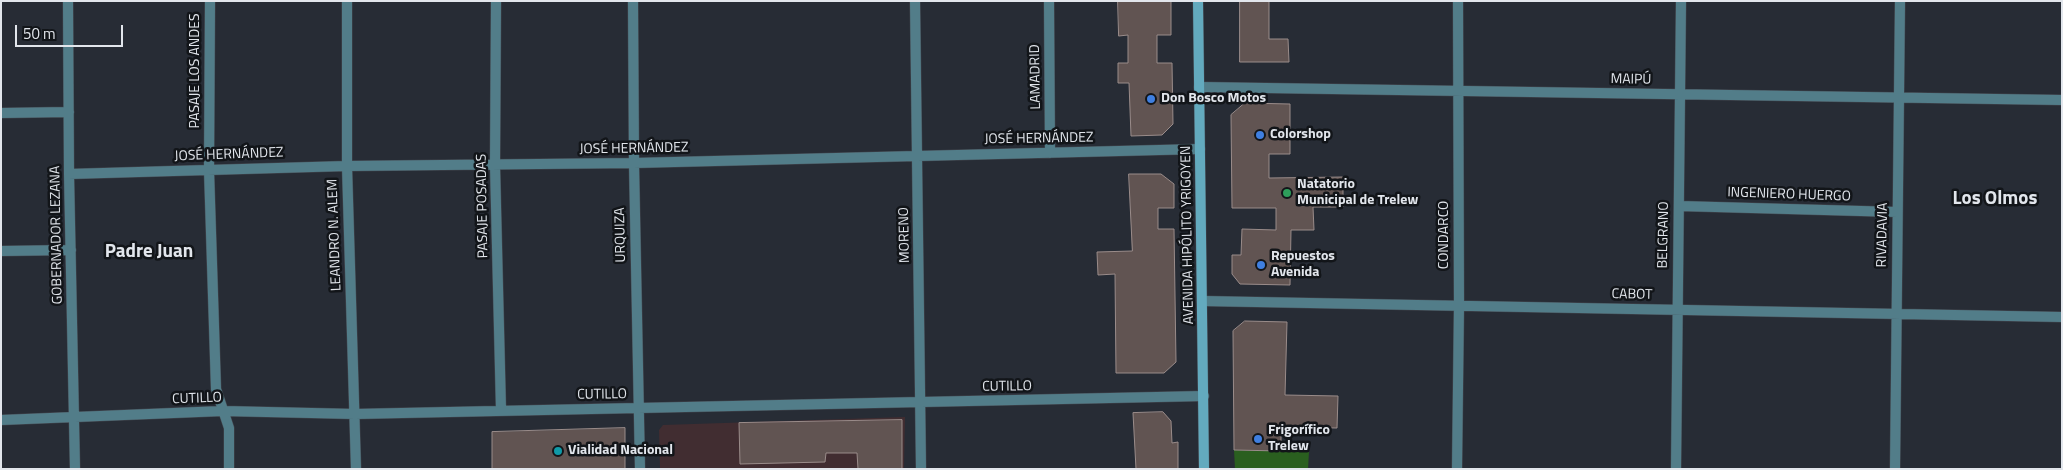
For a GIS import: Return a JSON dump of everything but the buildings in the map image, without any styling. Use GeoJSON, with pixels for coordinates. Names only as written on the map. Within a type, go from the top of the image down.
{"type":"FeatureCollection","features":[{"type":"Feature","properties":{"kind":"main road","name":"AVENIDA HIPÓLITO YRIGOYEN"},"geometry":{"type":"LineString","coordinates":[[1198,1],[1204,469]]}},
{"type":"Feature","properties":{"kind":"street","name":"GOBERNADOR LEZANA"},"geometry":{"type":"LineString","coordinates":[[68,1],[69,174],[75,469]]}},
{"type":"Feature","properties":{"kind":"street","name":"PASAJE LOS ANDES"},"geometry":{"type":"LineString","coordinates":[[210,1],[209,170],[216,389],[229,428],[229,469]]}},
{"type":"Feature","properties":{"kind":"street","name":"LEANDRO N. ALEM"},"geometry":{"type":"LineString","coordinates":[[347,1],[347,166],[356,469]]}},
{"type":"Feature","properties":{"kind":"street","name":"PASAJE POSADAS"},"geometry":{"type":"LineString","coordinates":[[496,1],[496,165],[501,410]]}},
{"type":"Feature","properties":{"kind":"street","name":"URQUIZA"},"geometry":{"type":"LineString","coordinates":[[633,1],[640,469]]}},
{"type":"Feature","properties":{"kind":"street","name":"MORENO"},"geometry":{"type":"LineString","coordinates":[[915,1],[921,469]]}},
{"type":"Feature","properties":{"kind":"street","name":"LAMADRID"},"geometry":{"type":"LineString","coordinates":[[1049,1],[1050,152]]}},
{"type":"Feature","properties":{"kind":"street","name":"CONDARCO"},"geometry":{"type":"LineString","coordinates":[[1457,469],[1459,306],[1458,1]]}},
{"type":"Feature","properties":{"kind":"street","name":"BELGRANO"},"geometry":{"type":"LineString","coordinates":[[1676,469],[1676,310],[1681,1]]}},
{"type":"Feature","properties":{"kind":"street","name":"RIVADAVIA"},"geometry":{"type":"LineString","coordinates":[[1894,469],[1900,1]]}},
{"type":"Feature","properties":{"kind":"street","name":"MAIPÚ"},"geometry":{"type":"LineString","coordinates":[[1199,86],[2062,100]]}},
{"type":"Feature","properties":{"kind":"street"},"geometry":{"type":"LineString","coordinates":[[1,113],[69,112]]}},
{"type":"Feature","properties":{"kind":"street","name":"JOSÉ HERNÁNDEZ"},"geometry":{"type":"LineString","coordinates":[[69,174],[347,166],[634,163],[1200,149]]}},
{"type":"Feature","properties":{"kind":"street","name":"INGENIERO HUERGO"},"geometry":{"type":"LineString","coordinates":[[1679,206],[1898,212]]}},
{"type":"Feature","properties":{"kind":"street"},"geometry":{"type":"LineString","coordinates":[[1,251],[71,250]]}},
{"type":"Feature","properties":{"kind":"street","name":"CABOT"},"geometry":{"type":"LineString","coordinates":[[1202,302],[2062,317]]}},
{"type":"Feature","properties":{"kind":"street","name":"CUTILLO"},"geometry":{"type":"LineString","coordinates":[[1,420],[223,411],[355,414],[1204,396]]}},
{"type":"Feature","properties":{"kind":"shaded area"},"geometry":{"type":"Polygon","coordinates":[[[905,417],[904,469],[660,469],[659,430],[663,425],[905,417]]]}},
{"type":"Feature","properties":{"kind":"green space"},"geometry":{"type":"Polygon","coordinates":[[[1234,450],[1309,452],[1308,469],[1235,469],[1234,450]]]}},
{"type":"Feature","properties":{"kind":"place","name":"Don Bosco Motos"},"geometry":{"type":"Point","coordinates":[1151,99]}},
{"type":"Feature","properties":{"kind":"place","name":"Colorshop"},"geometry":{"type":"Point","coordinates":[1260,135]}},
{"type":"Feature","properties":{"kind":"place","name":"Natatorio Municipal de Trelew"},"geometry":{"type":"Point","coordinates":[1287,193]}},
{"type":"Feature","properties":{"kind":"place","name":"Repuestos Avenida"},"geometry":{"type":"Point","coordinates":[1261,265]}},
{"type":"Feature","properties":{"kind":"place","name":"Frigorífico Trelew"},"geometry":{"type":"Point","coordinates":[1258,439]}},
{"type":"Feature","properties":{"kind":"place","name":"Vialidad Nacional"},"geometry":{"type":"Point","coordinates":[558,451]}},
{"type":"Feature","properties":{"kind":"district","name":"Los Olmos"},"geometry":{"type":"Point","coordinates":[1995,199]}},
{"type":"Feature","properties":{"kind":"district","name":"Padre Juan"},"geometry":{"type":"Point","coordinates":[149,252]}}]}
